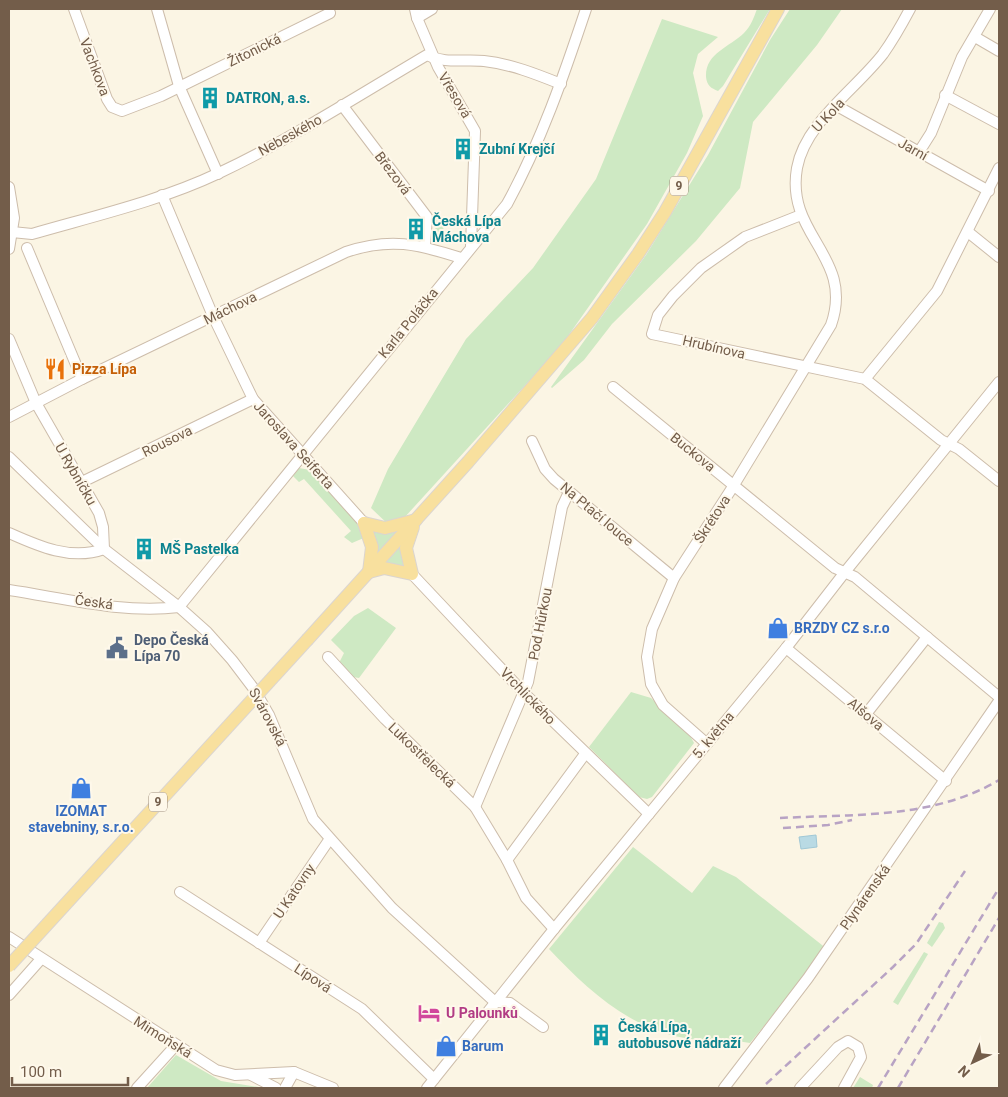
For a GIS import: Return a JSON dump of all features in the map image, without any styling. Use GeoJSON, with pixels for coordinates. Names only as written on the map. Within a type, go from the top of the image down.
{"type":"FeatureCollection","features":[{"type":"Feature","properties":{"kind":"main road","name":"9"},"geometry":{"type":"LineString","coordinates":[[9,966],[369,572],[564,353],[638,254],[687,173],[778,9]]}},
{"type":"Feature","properties":{"kind":"main road"},"geometry":{"type":"LineString","coordinates":[[364,523],[385,528],[416,520]]}},
{"type":"Feature","properties":{"kind":"main road"},"geometry":{"type":"LineString","coordinates":[[364,523],[372,547],[369,572],[384,568],[412,574],[406,548],[416,520]]}},
{"type":"Feature","properties":{"kind":"street","name":"Vachkova"},"geometry":{"type":"LineString","coordinates":[[74,9],[112,107],[122,111],[179,86]]}},
{"type":"Feature","properties":{"kind":"street"},"geometry":{"type":"LineString","coordinates":[[157,9],[179,86],[218,174]]}},
{"type":"Feature","properties":{"kind":"street"},"geometry":{"type":"LineString","coordinates":[[416,13],[432,9]]}},
{"type":"Feature","properties":{"kind":"street","name":"Karla Poláčka"},"geometry":{"type":"LineString","coordinates":[[179,608],[461,258],[507,204],[521,179],[561,84],[586,9]]}},
{"type":"Feature","properties":{"kind":"street","name":"U Kola"},"geometry":{"type":"LineString","coordinates":[[837,292],[832,270],[801,215],[796,184],[801,152],[809,136],[822,119],[837,106],[883,54],[910,9]]}},
{"type":"Feature","properties":{"kind":"street"},"geometry":{"type":"LineString","coordinates":[[919,152],[931,133],[962,57],[990,9]]}},
{"type":"Feature","properties":{"kind":"street","name":"Žitonická"},"geometry":{"type":"LineString","coordinates":[[179,86],[330,13]]}},
{"type":"Feature","properties":{"kind":"street","name":"Vřesová"},"geometry":{"type":"LineString","coordinates":[[416,13],[436,63],[475,131],[471,246]]}},
{"type":"Feature","properties":{"kind":"street"},"geometry":{"type":"LineString","coordinates":[[975,37],[999,51]]}},
{"type":"Feature","properties":{"kind":"street","name":"Nebeského"},"geometry":{"type":"LineString","coordinates":[[12,232],[32,234],[162,195],[218,174],[427,55],[436,63],[440,61],[464,60],[500,63],[561,84]]}},
{"type":"Feature","properties":{"kind":"street"},"geometry":{"type":"LineString","coordinates":[[945,95],[999,124]]}},
{"type":"Feature","properties":{"kind":"street","name":"Březová"},"geometry":{"type":"LineString","coordinates":[[342,105],[427,217],[425,246]]}},
{"type":"Feature","properties":{"kind":"street","name":"Jarní"},"geometry":{"type":"LineString","coordinates":[[837,106],[989,191]]}},
{"type":"Feature","properties":{"kind":"street"},"geometry":{"type":"LineString","coordinates":[[865,379],[937,291],[999,168]]}},
{"type":"Feature","properties":{"kind":"street"},"geometry":{"type":"LineString","coordinates":[[9,187],[14,218],[9,249]]}},
{"type":"Feature","properties":{"kind":"street","name":"Jaroslava Seiferta"},"geometry":{"type":"LineString","coordinates":[[162,195],[213,316],[253,399],[364,523]]}},
{"type":"Feature","properties":{"kind":"street","name":"Hrubínova"},"geometry":{"type":"LineString","coordinates":[[801,215],[745,237],[701,268],[673,296],[658,315],[652,334],[865,379],[941,440],[960,449],[999,481]]}},
{"type":"Feature","properties":{"kind":"street"},"geometry":{"type":"LineString","coordinates":[[968,232],[999,257]]}},
{"type":"Feature","properties":{"kind":"street","name":"Máchova"},"geometry":{"type":"LineString","coordinates":[[9,417],[82,379],[346,252],[368,244],[404,243],[425,246],[461,258]]}},
{"type":"Feature","properties":{"kind":"street"},"geometry":{"type":"LineString","coordinates":[[27,248],[82,379]]}},
{"type":"Feature","properties":{"kind":"street","name":"Škrétova"},"geometry":{"type":"LineString","coordinates":[[706,742],[663,705],[651,684],[647,657],[652,629],[674,578],[734,485],[831,325],[836,312],[837,292]]}},
{"type":"Feature","properties":{"kind":"street","name":"U Rybníčku"},"geometry":{"type":"LineString","coordinates":[[9,339],[36,402],[99,512],[103,527],[104,549]]}},
{"type":"Feature","properties":{"kind":"street","name":"5. května"},"geometry":{"type":"LineString","coordinates":[[427,1088],[706,742],[786,648],[999,382]]}},
{"type":"Feature","properties":{"kind":"street","name":"Buckova"},"geometry":{"type":"LineString","coordinates":[[613,387],[834,568],[855,577],[999,699]]}},
{"type":"Feature","properties":{"kind":"street","name":"Rousova"},"geometry":{"type":"LineString","coordinates":[[82,482],[253,399]]}},
{"type":"Feature","properties":{"kind":"street","name":"Na Ptačí louce"},"geometry":{"type":"LineString","coordinates":[[532,441],[545,469],[568,492],[674,578]]}},
{"type":"Feature","properties":{"kind":"street","name":"Svárovská"},"geometry":{"type":"LineString","coordinates":[[9,457],[104,549],[207,632],[232,660],[254,689],[283,743],[313,819],[329,840],[392,908],[495,1002]]}},
{"type":"Feature","properties":{"kind":"street","name":"Pod Hůrkou"},"geometry":{"type":"LineString","coordinates":[[475,807],[524,693],[538,634],[562,507],[568,492]]}},
{"type":"Feature","properties":{"kind":"street"},"geometry":{"type":"LineString","coordinates":[[9,533],[54,552],[94,553],[104,549]]}},
{"type":"Feature","properties":{"kind":"street","name":"Vrchlického"},"geometry":{"type":"LineString","coordinates":[[412,574],[524,693],[648,814]]}},
{"type":"Feature","properties":{"kind":"street","name":"Česká"},"geometry":{"type":"LineString","coordinates":[[9,590],[116,606],[161,610],[179,608]]}},
{"type":"Feature","properties":{"kind":"street"},"geometry":{"type":"LineString","coordinates":[[866,714],[927,637]]}},
{"type":"Feature","properties":{"kind":"street","name":"Alšova"},"geometry":{"type":"LineString","coordinates":[[786,648],[946,781]]}},
{"type":"Feature","properties":{"kind":"street","name":"Lukostřelecká"},"geometry":{"type":"LineString","coordinates":[[328,657],[385,720],[475,807],[507,860],[526,898],[554,929]]}},
{"type":"Feature","properties":{"kind":"street","name":"Plynárenská"},"geometry":{"type":"LineString","coordinates":[[724,1088],[808,978],[946,781],[999,699]]}},
{"type":"Feature","properties":{"kind":"street"},"geometry":{"type":"LineString","coordinates":[[507,860],[585,754]]}},
{"type":"Feature","properties":{"kind":"street","name":"U Katovny"},"geometry":{"type":"LineString","coordinates":[[259,943],[329,840]]}},
{"type":"Feature","properties":{"kind":"street","name":"Lípová"},"geometry":{"type":"LineString","coordinates":[[180,892],[362,1010],[434,1079]]}},
{"type":"Feature","properties":{"kind":"street","name":"Mimoňská"},"geometry":{"type":"LineString","coordinates":[[9,937],[222,1073],[294,1072],[332,1088]]}},
{"type":"Feature","properties":{"kind":"street"},"geometry":{"type":"LineString","coordinates":[[9,995],[41,959]]}},
{"type":"Feature","properties":{"kind":"street"},"geometry":{"type":"LineString","coordinates":[[495,1002],[510,1003],[543,1027]]}},
{"type":"Feature","properties":{"kind":"street"},"geometry":{"type":"LineString","coordinates":[[800,1088],[838,1047],[848,1041],[858,1046],[861,1057],[844,1088]]}},
{"type":"Feature","properties":{"kind":"street"},"geometry":{"type":"LineString","coordinates":[[137,1088],[176,1045]]}},
{"type":"Feature","properties":{"kind":"street"},"geometry":{"type":"LineString","coordinates":[[285,1088],[294,1072]]}},
{"type":"Feature","properties":{"kind":"street"},"geometry":{"type":"LineString","coordinates":[[250,1074],[276,1088]]}},
{"type":"Feature","properties":{"kind":"green space"},"geometry":{"type":"Polygon","coordinates":[[[757,9],[770,9],[723,86],[718,91],[713,89],[708,85],[706,77],[710,62],[719,51],[746,30],[757,9]]]}},
{"type":"Feature","properties":{"kind":"green space"},"geometry":{"type":"Polygon","coordinates":[[[790,9],[842,9],[817,45],[753,122],[740,188],[696,241],[612,324],[584,360],[552,388],[646,255],[708,155],[770,40],[790,9]]]}},
{"type":"Feature","properties":{"kind":"green space"},"geometry":{"type":"Polygon","coordinates":[[[662,19],[718,37],[698,54],[693,73],[703,116],[687,153],[647,224],[561,346],[404,518],[392,528],[371,508],[388,469],[466,339],[533,268],[596,179],[662,19]]]}},
{"type":"Feature","properties":{"kind":"green space"},"geometry":{"type":"Polygon","coordinates":[[[436,213],[446,234],[438,235],[430,215],[436,213]]]}},
{"type":"Feature","properties":{"kind":"green space"},"geometry":{"type":"Polygon","coordinates":[[[299,468],[310,470],[356,522],[366,537],[352,543],[344,537],[351,531],[304,479],[299,482],[293,476],[299,468]]]}},
{"type":"Feature","properties":{"kind":"green space"},"geometry":{"type":"Polygon","coordinates":[[[369,527],[398,531],[377,554],[369,527]]]}},
{"type":"Feature","properties":{"kind":"green space"},"geometry":{"type":"Polygon","coordinates":[[[402,545],[405,566],[385,563],[402,545]]]}},
{"type":"Feature","properties":{"kind":"green space"},"geometry":{"type":"Polygon","coordinates":[[[368,608],[396,628],[359,678],[353,677],[339,663],[344,653],[331,640],[354,616],[368,608]]]}},
{"type":"Feature","properties":{"kind":"green space"},"geometry":{"type":"Polygon","coordinates":[[[631,692],[651,698],[689,734],[694,743],[652,797],[647,799],[639,797],[589,747],[631,692]]]}},
{"type":"Feature","properties":{"kind":"green space"},"geometry":{"type":"Polygon","coordinates":[[[633,847],[692,893],[713,866],[736,877],[827,949],[750,1043],[685,1038],[645,1026],[610,1005],[578,978],[549,949],[633,847]]]}},
{"type":"Feature","properties":{"kind":"green space"},"geometry":{"type":"Polygon","coordinates":[[[939,922],[943,923],[945,928],[932,947],[927,943],[939,922]]]}},
{"type":"Feature","properties":{"kind":"green space"},"geometry":{"type":"Polygon","coordinates":[[[924,952],[928,954],[898,1005],[893,1002],[924,952]]]}},
{"type":"Feature","properties":{"kind":"green space"},"geometry":{"type":"Polygon","coordinates":[[[176,1055],[221,1081],[264,1088],[147,1088],[176,1055]]]}},
{"type":"Feature","properties":{"kind":"green space"},"geometry":{"type":"Polygon","coordinates":[[[860,1077],[873,1085],[872,1088],[853,1088],[860,1077]]]}},
{"type":"Feature","properties":{"kind":"water"},"geometry":{"type":"Polygon","coordinates":[[[816,835],[817,847],[801,849],[799,837],[816,835]]]}},
{"type":"Feature","properties":{"kind":"railway"},"geometry":{"type":"LineString","coordinates":[[780,818],[865,815],[921,808],[948,802],[974,793],[999,780]]}},
{"type":"Feature","properties":{"kind":"railway"},"geometry":{"type":"LineString","coordinates":[[783,828],[828,825],[852,820]]}},
{"type":"Feature","properties":{"kind":"railway"},"geometry":{"type":"LineString","coordinates":[[766,1084],[916,944],[965,871]]}},
{"type":"Feature","properties":{"kind":"railway"},"geometry":{"type":"LineString","coordinates":[[878,1088],[999,888]]}},
{"type":"Feature","properties":{"kind":"railway"},"geometry":{"type":"LineString","coordinates":[[898,1088],[999,918]]}},
{"type":"Feature","properties":{"kind":"place","name":"DATRON, a.s."},"geometry":{"type":"Point","coordinates":[210,98]}},
{"type":"Feature","properties":{"kind":"place","name":"Zubní Krejčí"},"geometry":{"type":"Point","coordinates":[463,149]}},
{"type":"Feature","properties":{"kind":"place","name":"Česká Lípa Máchova"},"geometry":{"type":"Point","coordinates":[416,229]}},
{"type":"Feature","properties":{"kind":"place","name":"Pizza Lípa"},"geometry":{"type":"Point","coordinates":[55,369]}},
{"type":"Feature","properties":{"kind":"place","name":"MŠ Pastelka"},"geometry":{"type":"Point","coordinates":[144,549]}},
{"type":"Feature","properties":{"kind":"place","name":"BRZDY CZ s.r.o"},"geometry":{"type":"Point","coordinates":[778,628]}},
{"type":"Feature","properties":{"kind":"place","name":"Depo Česká Lípa 70"},"geometry":{"type":"Point","coordinates":[117,648]}},
{"type":"Feature","properties":{"kind":"place","name":"IZOMAT stavebniny, s.r.o."},"geometry":{"type":"Point","coordinates":[81,788]}},
{"type":"Feature","properties":{"kind":"place","name":"U Palounků"},"geometry":{"type":"Point","coordinates":[429,1013]}},
{"type":"Feature","properties":{"kind":"place","name":"Česká Lípa, autobusové nádraží"},"geometry":{"type":"Point","coordinates":[601,1035]}},
{"type":"Feature","properties":{"kind":"place","name":"Barum"},"geometry":{"type":"Point","coordinates":[446,1046]}}]}
